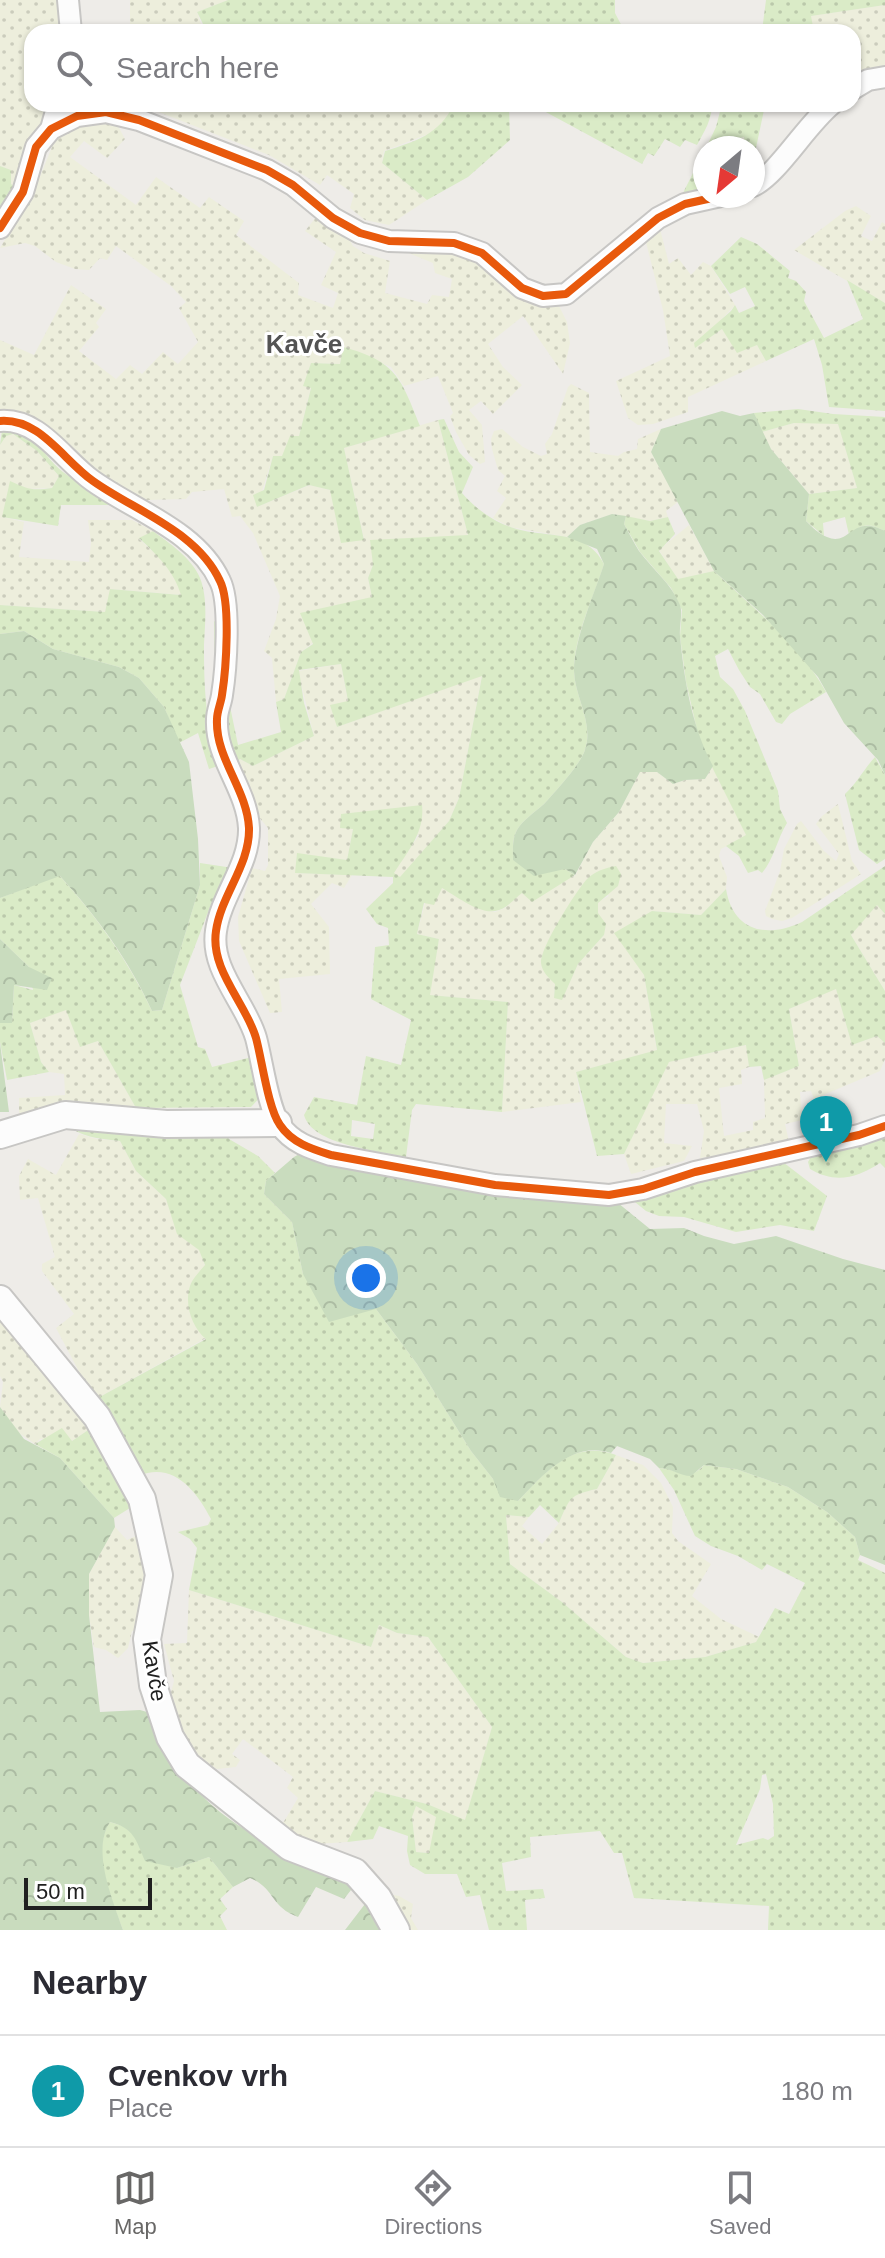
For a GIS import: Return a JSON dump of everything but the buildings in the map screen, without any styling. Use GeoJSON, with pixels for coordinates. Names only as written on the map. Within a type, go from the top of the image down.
{"type":"FeatureCollection","features":[{"type":"Feature","properties":{"kind":"street"},"geometry":{"type":"LineString","coordinates":[[68,0],[70,24]]}},
{"type":"Feature","properties":{"kind":"street"},"geometry":{"type":"LineString","coordinates":[[861,84],[885,77]]}},
{"type":"Feature","properties":{"kind":"street"},"geometry":{"type":"LineString","coordinates":[[51,129],[56,112]]}},
{"type":"Feature","properties":{"kind":"street"},"geometry":{"type":"LineString","coordinates":[[0,228],[23,192],[36,147],[51,129],[77,116],[106,112],[139,120],[267,170],[293,185],[333,218],[360,233],[389,241],[454,243],[482,253],[522,288],[543,296],[566,294],[658,218],[693,202]]}},
{"type":"Feature","properties":{"kind":"street"},"geometry":{"type":"LineString","coordinates":[[765,177],[824,112]]}},
{"type":"Feature","properties":{"kind":"street"},"geometry":{"type":"LineString","coordinates":[[0,421],[13,420],[33,427],[86,477],[169,527],[211,565],[222,585],[227,636],[222,698],[216,716],[218,740],[247,807],[249,832],[242,866],[224,904],[215,933],[219,960],[255,1034],[278,1123],[289,1136],[306,1147],[331,1155],[495,1185],[609,1195],[695,1172],[845,1139],[885,1126]]}},
{"type":"Feature","properties":{"kind":"street"},"geometry":{"type":"LineString","coordinates":[[0,1135],[65,1115],[166,1124],[278,1123]]}},
{"type":"Feature","properties":{"kind":"street","name":"Kavče"},"geometry":{"type":"LineString","coordinates":[[0,1299],[97,1417],[142,1499],[159,1575],[147,1639],[153,1685],[170,1737],[187,1765],[290,1847],[355,1872],[378,1898],[396,1930]]}},
{"type":"Feature","properties":{"kind":"green space"},"geometry":{"type":"Polygon","coordinates":[[[0,0],[67,0],[67,24],[24,24],[24,112],[50,112],[18,189],[10,184],[11,170],[0,166],[0,0]]]}},
{"type":"Feature","properties":{"kind":"green space"},"geometry":{"type":"Polygon","coordinates":[[[130,0],[228,0],[197,12],[201,24],[130,24],[130,0]]]}},
{"type":"Feature","properties":{"kind":"green space"},"geometry":{"type":"Polygon","coordinates":[[[228,0],[615,0],[615,13],[621,24],[203,24],[197,12],[228,0]]]}},
{"type":"Feature","properties":{"kind":"green space"},"geometry":{"type":"Polygon","coordinates":[[[766,0],[885,0],[885,5],[811,16],[812,24],[763,24],[766,0]]]}},
{"type":"Feature","properties":{"kind":"green space"},"geometry":{"type":"Polygon","coordinates":[[[885,5],[885,68],[861,71],[861,24],[812,24],[810,16],[885,5]]]}},
{"type":"Feature","properties":{"kind":"green space"},"geometry":{"type":"Polygon","coordinates":[[[159,112],[450,112],[446,121],[431,133],[384,151],[382,163],[427,200],[389,225],[365,220],[350,208],[354,194],[327,175],[320,185],[269,155],[159,112]]]}},
{"type":"Feature","properties":{"kind":"green space"},"geometry":{"type":"Polygon","coordinates":[[[450,112],[509,112],[510,140],[468,177],[427,200],[382,163],[385,151],[426,135],[450,112]]]}},
{"type":"Feature","properties":{"kind":"green space"},"geometry":{"type":"Polygon","coordinates":[[[546,112],[711,112],[702,136],[693,136],[693,143],[685,140],[680,147],[665,139],[654,156],[648,153],[642,164],[546,112]]]}},
{"type":"Feature","properties":{"kind":"green space"},"geometry":{"type":"Polygon","coordinates":[[[720,112],[764,112],[758,136],[712,136],[720,112]]]}},
{"type":"Feature","properties":{"kind":"green space"},"geometry":{"type":"Polygon","coordinates":[[[105,115],[118,126],[125,139],[107,158],[84,141],[70,157],[136,205],[156,177],[200,208],[209,197],[244,221],[236,235],[299,283],[298,295],[333,308],[338,293],[321,285],[336,252],[305,231],[321,211],[341,226],[353,246],[390,261],[385,293],[427,304],[432,295],[449,297],[452,279],[435,273],[433,263],[401,250],[389,251],[366,243],[440,244],[555,298],[567,322],[570,343],[563,374],[523,316],[488,344],[503,367],[522,385],[493,414],[481,401],[469,410],[482,425],[485,462],[480,464],[469,455],[456,432],[450,416],[453,413],[438,376],[404,386],[391,367],[343,347],[340,364],[311,363],[304,386],[311,387],[299,436],[283,456],[273,456],[257,507],[310,485],[330,490],[364,539],[344,448],[438,420],[468,535],[373,565],[368,578],[372,597],[301,652],[284,699],[276,702],[272,658],[264,651],[276,619],[280,596],[253,533],[240,516],[232,517],[224,489],[192,492],[186,499],[132,503],[0,412],[0,340],[34,355],[71,285],[106,309],[96,323],[99,327],[79,351],[116,379],[130,365],[142,374],[163,352],[178,364],[198,342],[179,308],[186,302],[171,286],[116,246],[107,260],[100,258],[89,270],[56,262],[35,246],[25,243],[0,248],[34,191],[59,130],[105,115]]]}},
{"type":"Feature","properties":{"kind":"green space"},"geometry":{"type":"Polygon","coordinates":[[[0,166],[11,170],[11,184],[18,189],[0,219],[0,166]]]}},
{"type":"Feature","properties":{"kind":"green space"},"geometry":{"type":"Polygon","coordinates":[[[693,173],[693,194],[681,197],[693,173]]]}},
{"type":"Feature","properties":{"kind":"green space"},"geometry":{"type":"Polygon","coordinates":[[[856,206],[871,216],[861,236],[872,241],[882,222],[885,224],[885,303],[794,250],[856,206]]]}},
{"type":"Feature","properties":{"kind":"green space"},"geometry":{"type":"Polygon","coordinates":[[[659,225],[669,264],[678,258],[691,275],[703,262],[711,266],[735,305],[695,347],[722,329],[757,345],[766,361],[688,397],[688,412],[653,424],[638,425],[628,418],[616,381],[670,356],[663,310],[645,238],[659,225]]]}},
{"type":"Feature","properties":{"kind":"green space"},"geometry":{"type":"Polygon","coordinates":[[[741,237],[757,244],[790,271],[788,278],[796,281],[806,292],[804,301],[824,338],[863,319],[847,280],[885,303],[885,411],[829,407],[814,339],[766,361],[757,345],[737,353],[722,329],[695,348],[694,343],[735,305],[739,313],[755,306],[745,287],[730,294],[711,266],[741,237]]]}},
{"type":"Feature","properties":{"kind":"green space"},"geometry":{"type":"Polygon","coordinates":[[[343,347],[386,365],[401,384],[420,426],[344,448],[364,540],[341,543],[330,490],[309,485],[257,507],[253,495],[264,490],[273,456],[282,456],[290,436],[299,436],[311,388],[303,386],[311,363],[340,364],[343,347]]]}},
{"type":"Feature","properties":{"kind":"green space"},"geometry":{"type":"Polygon","coordinates":[[[571,384],[589,393],[590,452],[618,456],[637,449],[638,439],[661,429],[651,452],[678,502],[666,511],[668,517],[650,521],[612,514],[580,525],[567,537],[510,527],[493,518],[506,498],[497,491],[505,476],[498,470],[492,449],[494,431],[502,429],[523,447],[541,456],[547,454],[545,444],[552,434],[571,384]]]}},
{"type":"Feature","properties":{"kind":"green space"},"geometry":{"type":"Polygon","coordinates":[[[798,409],[885,417],[885,531],[866,526],[849,535],[845,517],[823,523],[824,536],[806,521],[809,494],[857,488],[838,424],[794,423],[762,432],[754,413],[798,409]]]}},
{"type":"Feature","properties":{"kind":"green space"},"geometry":{"type":"Polygon","coordinates":[[[722,411],[740,416],[754,413],[771,449],[809,494],[806,521],[818,532],[835,539],[865,526],[885,531],[885,775],[878,760],[844,723],[818,677],[763,615],[714,571],[651,452],[661,429],[722,411]]]}},
{"type":"Feature","properties":{"kind":"green space"},"geometry":{"type":"Polygon","coordinates":[[[444,419],[459,452],[473,467],[462,493],[477,508],[508,526],[586,544],[604,564],[581,630],[575,658],[575,681],[586,720],[585,750],[560,786],[520,826],[513,845],[513,860],[565,869],[575,875],[532,902],[522,893],[495,911],[475,907],[442,888],[434,905],[424,903],[417,934],[439,939],[430,995],[508,1002],[502,1112],[416,1104],[412,1110],[406,1157],[333,1140],[310,1125],[304,1115],[314,1097],[357,1105],[366,1056],[401,1065],[411,1020],[371,999],[375,947],[389,945],[388,928],[377,924],[366,909],[393,883],[393,877],[295,873],[297,853],[347,860],[353,829],[340,828],[341,814],[422,805],[418,833],[394,873],[400,877],[449,821],[459,798],[482,676],[337,727],[330,705],[348,701],[341,664],[299,670],[304,703],[314,736],[253,766],[240,759],[235,764],[215,687],[214,621],[219,624],[226,687],[238,745],[281,732],[276,702],[284,699],[301,652],[313,644],[300,613],[372,597],[368,578],[373,565],[370,540],[468,535],[438,420],[444,419]],[[352,1120],[351,1136],[373,1139],[375,1124],[352,1120]]]}},
{"type":"Feature","properties":{"kind":"green space"},"geometry":{"type":"Polygon","coordinates":[[[794,423],[838,423],[857,488],[809,494],[771,449],[762,432],[794,423]]]}},
{"type":"Feature","properties":{"kind":"green space"},"geometry":{"type":"Polygon","coordinates":[[[2,430],[32,439],[63,472],[113,502],[111,505],[61,505],[58,526],[2,517],[10,481],[30,489],[45,489],[52,488],[59,476],[37,451],[13,434],[6,436],[0,445],[2,430]]]}},
{"type":"Feature","properties":{"kind":"green space"},"geometry":{"type":"Polygon","coordinates":[[[13,434],[37,451],[59,476],[52,488],[22,489],[17,484],[3,517],[24,522],[19,557],[89,562],[91,542],[88,520],[132,520],[153,531],[139,539],[160,558],[176,579],[182,595],[111,589],[105,612],[0,605],[0,445],[6,435],[13,434]]]}},
{"type":"Feature","properties":{"kind":"green space"},"geometry":{"type":"Polygon","coordinates":[[[612,514],[626,516],[624,524],[637,548],[667,583],[680,605],[680,636],[687,686],[694,720],[713,766],[705,779],[673,784],[657,772],[640,772],[619,812],[593,842],[575,875],[565,869],[534,876],[513,860],[515,833],[573,771],[587,740],[586,720],[575,681],[575,658],[604,564],[597,549],[567,537],[580,525],[612,514]]]}},
{"type":"Feature","properties":{"kind":"green space"},"geometry":{"type":"Polygon","coordinates":[[[626,516],[650,521],[668,517],[675,534],[659,551],[678,579],[714,571],[789,642],[826,692],[790,714],[782,724],[776,722],[760,694],[750,687],[728,649],[715,656],[720,677],[733,689],[745,711],[778,791],[780,809],[787,823],[762,873],[758,870],[748,873],[739,856],[726,846],[746,835],[700,743],[686,682],[680,636],[682,610],[671,588],[640,552],[624,524],[626,516]]]}},
{"type":"Feature","properties":{"kind":"green space"},"geometry":{"type":"Polygon","coordinates":[[[689,525],[714,571],[678,580],[659,550],[689,525]]]}},
{"type":"Feature","properties":{"kind":"green space"},"geometry":{"type":"Polygon","coordinates":[[[153,531],[186,558],[203,586],[206,706],[221,765],[209,769],[198,733],[179,743],[164,707],[139,678],[119,667],[53,649],[24,631],[0,634],[0,605],[105,612],[110,589],[181,595],[169,571],[139,538],[153,531]]]}},
{"type":"Feature","properties":{"kind":"green space"},"geometry":{"type":"Polygon","coordinates":[[[24,631],[53,649],[119,667],[139,678],[164,707],[189,762],[200,885],[162,1010],[152,1011],[111,940],[60,876],[0,898],[0,634],[24,631]]]}},
{"type":"Feature","properties":{"kind":"green space"},"geometry":{"type":"Polygon","coordinates":[[[341,664],[348,702],[336,722],[337,727],[482,675],[459,798],[449,821],[400,878],[393,873],[419,835],[353,829],[347,860],[297,854],[296,873],[352,875],[344,888],[332,883],[311,904],[329,927],[330,974],[279,979],[282,1012],[270,1013],[239,941],[238,917],[252,868],[265,871],[268,865],[268,828],[258,816],[235,764],[240,759],[253,766],[314,736],[298,671],[341,664]]]}},
{"type":"Feature","properties":{"kind":"green space"},"geometry":{"type":"Polygon","coordinates":[[[875,757],[885,775],[885,859],[877,864],[859,850],[845,794],[875,757]]]}},
{"type":"Feature","properties":{"kind":"green space"},"geometry":{"type":"Polygon","coordinates":[[[713,766],[747,836],[721,849],[719,856],[727,877],[726,889],[701,915],[652,911],[644,975],[657,1051],[576,1072],[581,1102],[502,1112],[508,1002],[429,995],[439,939],[417,934],[425,903],[442,888],[484,910],[495,912],[505,908],[522,892],[575,876],[593,842],[619,812],[640,772],[657,772],[673,784],[705,779],[713,766]],[[588,878],[548,942],[555,984],[554,997],[562,999],[578,964],[604,935],[598,902],[609,896],[588,878]]]}},
{"type":"Feature","properties":{"kind":"green space"},"geometry":{"type":"Polygon","coordinates":[[[838,804],[852,861],[861,874],[792,918],[782,921],[766,916],[784,849],[797,824],[801,821],[824,851],[836,861],[839,854],[816,824],[838,804]]]}},
{"type":"Feature","properties":{"kind":"green space"},"geometry":{"type":"Polygon","coordinates":[[[200,863],[240,869],[231,889],[212,902],[180,985],[198,1047],[205,1049],[212,1067],[268,1053],[268,1089],[251,1107],[136,1108],[98,1041],[80,1047],[66,1010],[30,1023],[41,1062],[49,1072],[7,1080],[0,1023],[12,1023],[14,985],[33,990],[29,967],[0,939],[0,898],[59,875],[111,940],[152,1011],[162,1010],[200,885],[200,863]]]}},
{"type":"Feature","properties":{"kind":"green space"},"geometry":{"type":"Polygon","coordinates":[[[616,866],[621,874],[618,886],[598,903],[598,913],[606,924],[604,935],[578,964],[562,1000],[554,998],[555,984],[544,972],[541,963],[546,945],[587,879],[600,870],[616,866]]]}},
{"type":"Feature","properties":{"kind":"green space"},"geometry":{"type":"Polygon","coordinates":[[[885,866],[885,914],[877,905],[851,935],[885,991],[885,1043],[877,1036],[852,1045],[836,989],[789,1009],[799,1066],[764,1080],[761,1066],[749,1067],[746,1045],[669,1062],[624,1154],[597,1156],[576,1072],[657,1050],[644,975],[614,933],[652,911],[701,915],[726,889],[736,914],[753,928],[776,930],[789,927],[802,922],[885,866]]]}},
{"type":"Feature","properties":{"kind":"green space"},"geometry":{"type":"Polygon","coordinates":[[[877,904],[885,914],[885,991],[851,935],[877,904]]]}},
{"type":"Feature","properties":{"kind":"green space"},"geometry":{"type":"Polygon","coordinates":[[[0,939],[29,967],[52,978],[47,990],[14,985],[12,1023],[0,1023],[0,939]]]}},
{"type":"Feature","properties":{"kind":"green space"},"geometry":{"type":"Polygon","coordinates":[[[836,988],[852,1045],[877,1036],[885,1043],[885,1059],[880,1071],[814,1099],[811,1091],[800,1092],[802,1120],[785,1124],[790,1146],[700,1158],[704,1131],[697,1104],[666,1104],[664,1143],[692,1146],[684,1161],[631,1174],[624,1154],[668,1062],[747,1045],[749,1067],[741,1070],[742,1084],[719,1088],[724,1136],[753,1130],[753,1122],[765,1118],[764,1080],[799,1066],[789,1009],[836,988]]]}},
{"type":"Feature","properties":{"kind":"green space"},"geometry":{"type":"Polygon","coordinates":[[[66,1009],[80,1047],[98,1041],[136,1108],[19,1113],[19,1098],[65,1095],[64,1074],[49,1072],[41,1062],[30,1023],[66,1009]]]}},
{"type":"Feature","properties":{"kind":"green space"},"geometry":{"type":"Polygon","coordinates":[[[0,1043],[9,1112],[0,1112],[0,1043]]]}},
{"type":"Feature","properties":{"kind":"green space"},"geometry":{"type":"Polygon","coordinates":[[[219,1121],[229,1139],[258,1156],[275,1173],[266,1181],[264,1194],[292,1222],[303,1274],[376,1309],[417,1364],[471,1451],[493,1479],[518,1501],[550,1469],[573,1455],[600,1451],[616,1455],[597,1489],[572,1499],[559,1523],[540,1505],[529,1517],[506,1515],[510,1564],[562,1602],[626,1657],[643,1663],[705,1657],[756,1642],[775,1608],[789,1614],[805,1583],[767,1564],[762,1570],[695,1536],[674,1490],[659,1468],[682,1474],[698,1471],[704,1465],[736,1469],[788,1487],[827,1512],[855,1537],[860,1555],[858,1560],[885,1573],[885,1930],[768,1930],[769,1906],[634,1898],[622,1853],[614,1853],[600,1831],[530,1837],[531,1857],[502,1863],[506,1891],[543,1889],[545,1898],[525,1900],[527,1930],[489,1930],[480,1895],[466,1897],[457,1874],[425,1874],[410,1865],[408,1836],[379,1826],[373,1839],[347,1842],[375,1791],[427,1804],[465,1820],[492,1727],[428,1637],[397,1633],[379,1625],[371,1647],[189,1590],[197,1548],[178,1532],[208,1525],[211,1519],[191,1489],[173,1475],[151,1472],[138,1476],[94,1400],[206,1339],[193,1322],[188,1301],[191,1283],[205,1265],[199,1250],[177,1234],[166,1199],[136,1171],[120,1141],[77,1132],[63,1123],[219,1121]],[[766,1774],[762,1775],[760,1789],[736,1845],[763,1838],[768,1840],[774,1836],[773,1804],[766,1774]],[[416,1806],[412,1817],[416,1852],[429,1853],[436,1817],[416,1806]]]}},
{"type":"Feature","properties":{"kind":"green space"},"geometry":{"type":"Polygon","coordinates":[[[885,1127],[885,1168],[880,1163],[863,1172],[837,1178],[810,1169],[808,1162],[812,1155],[885,1127]]]}},
{"type":"Feature","properties":{"kind":"green space"},"geometry":{"type":"Polygon","coordinates":[[[79,1134],[120,1141],[136,1171],[166,1199],[178,1234],[200,1250],[205,1266],[190,1285],[206,1338],[94,1400],[56,1328],[74,1314],[42,1271],[42,1264],[55,1257],[38,1198],[20,1200],[19,1176],[28,1159],[56,1175],[79,1134]]]}},
{"type":"Feature","properties":{"kind":"green space"},"geometry":{"type":"Polygon","coordinates":[[[315,1145],[605,1205],[618,1203],[650,1229],[684,1228],[734,1244],[776,1236],[885,1270],[885,1565],[860,1555],[855,1537],[827,1512],[788,1487],[736,1469],[704,1465],[691,1476],[683,1475],[659,1468],[650,1459],[617,1446],[611,1453],[597,1450],[571,1456],[548,1471],[518,1501],[500,1497],[493,1479],[471,1451],[417,1364],[376,1309],[329,1322],[303,1274],[292,1222],[264,1194],[266,1181],[294,1157],[315,1145]]]}},
{"type":"Feature","properties":{"kind":"green space"},"geometry":{"type":"Polygon","coordinates":[[[779,1159],[827,1196],[814,1231],[780,1225],[736,1232],[684,1217],[659,1216],[646,1211],[630,1198],[779,1159]]]}},
{"type":"Feature","properties":{"kind":"green space"},"geometry":{"type":"Polygon","coordinates":[[[0,1316],[45,1377],[55,1377],[97,1424],[72,1441],[40,1439],[35,1444],[15,1430],[0,1407],[3,1382],[0,1376],[0,1316]]]}},
{"type":"Feature","properties":{"kind":"green space"},"geometry":{"type":"Polygon","coordinates":[[[0,1407],[24,1439],[60,1458],[114,1518],[115,1527],[89,1574],[89,1615],[100,1712],[140,1710],[154,1714],[182,1768],[207,1801],[264,1841],[346,1882],[351,1890],[344,1899],[316,1887],[298,1917],[282,1908],[264,1887],[250,1878],[233,1887],[209,1857],[177,1868],[145,1861],[129,1831],[110,1822],[105,1834],[103,1861],[123,1930],[0,1930],[0,1407]]]}},
{"type":"Feature","properties":{"kind":"green space"},"geometry":{"type":"Polygon","coordinates":[[[97,1424],[138,1503],[114,1518],[60,1458],[35,1444],[62,1428],[72,1441],[97,1424]]]}},
{"type":"Feature","properties":{"kind":"green space"},"geometry":{"type":"Polygon","coordinates":[[[616,1455],[643,1465],[661,1483],[673,1507],[672,1533],[678,1541],[711,1564],[692,1596],[721,1619],[759,1637],[756,1642],[705,1657],[643,1663],[626,1657],[562,1602],[510,1564],[506,1515],[529,1517],[522,1526],[542,1544],[559,1523],[569,1499],[575,1494],[597,1489],[616,1455]]]}},
{"type":"Feature","properties":{"kind":"green space"},"geometry":{"type":"Polygon","coordinates":[[[115,1527],[127,1540],[149,1530],[153,1538],[139,1544],[142,1565],[153,1565],[150,1631],[132,1631],[128,1648],[118,1658],[94,1647],[89,1615],[89,1574],[115,1527]]]}},
{"type":"Feature","properties":{"kind":"green space"},"geometry":{"type":"Polygon","coordinates":[[[189,1590],[371,1647],[379,1625],[397,1633],[428,1637],[492,1727],[465,1821],[427,1804],[375,1791],[347,1842],[301,1845],[277,1833],[298,1798],[287,1788],[293,1777],[243,1739],[232,1754],[240,1760],[236,1767],[217,1769],[180,1748],[170,1696],[174,1681],[164,1644],[187,1643],[189,1590]]]}},
{"type":"Feature","properties":{"kind":"green space"},"geometry":{"type":"Polygon","coordinates":[[[416,1805],[437,1817],[430,1853],[416,1852],[412,1817],[416,1805]]]}},
{"type":"Feature","properties":{"kind":"green space"},"geometry":{"type":"Polygon","coordinates":[[[110,1822],[123,1826],[177,1868],[209,1857],[233,1887],[220,1899],[227,1909],[220,1916],[227,1930],[123,1930],[102,1861],[104,1834],[110,1822]]]}},
{"type":"Feature","properties":{"kind":"green space"},"geometry":{"type":"Polygon","coordinates":[[[389,1894],[413,1904],[411,1918],[418,1930],[403,1930],[389,1894]]]}},
{"type":"Feature","properties":{"kind":"green space"},"geometry":{"type":"Polygon","coordinates":[[[374,1902],[390,1930],[345,1930],[365,1904],[374,1902]]]}},
{"type":"Feature","properties":{"kind":"cycle path"},"geometry":{"type":"LineString","coordinates":[[0,228],[23,192],[36,147],[51,129],[77,116],[106,112],[139,120],[267,170],[293,185],[333,218],[360,233],[389,241],[454,243],[482,253],[522,288],[543,296],[566,294],[658,218],[693,202]]}},
{"type":"Feature","properties":{"kind":"cycle path"},"geometry":{"type":"LineString","coordinates":[[0,421],[14,422],[39,433],[93,481],[181,535],[210,564],[220,581],[226,605],[227,637],[224,684],[217,716],[218,733],[243,800],[249,828],[245,855],[219,918],[216,945],[223,973],[256,1038],[276,1117],[296,1141],[331,1155],[495,1185],[609,1195],[643,1189],[695,1172],[859,1135],[885,1126]]}},
{"type":"Feature","properties":{"kind":"place","name":"Cvenkov vrh"},"geometry":{"type":"Point","coordinates":[826,1162]}},
{"type":"Feature","properties":{"kind":"district","name":"Kavče"},"geometry":{"type":"Point","coordinates":[304,344]}}]}
